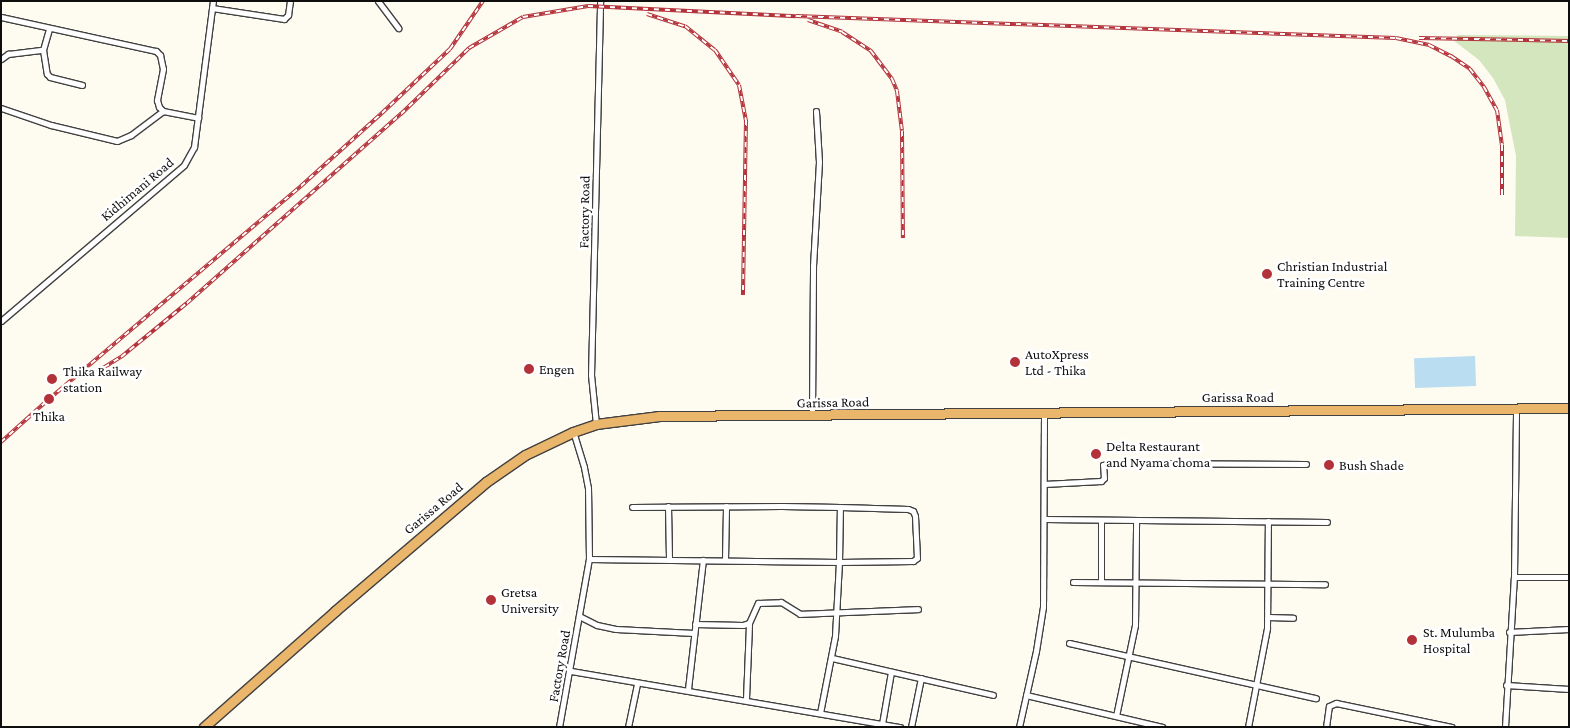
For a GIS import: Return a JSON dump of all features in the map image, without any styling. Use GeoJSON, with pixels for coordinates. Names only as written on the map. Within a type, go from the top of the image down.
{"type":"FeatureCollection","features":[{"type":"Feature","properties":{"kind":"highway","name":"Garissa Road"},"geometry":{"type":"LineString","coordinates":[[204,727],[335,610],[486,482],[525,455],[573,432],[596,424],[659,416],[1569,408]]}},
{"type":"Feature","properties":{"kind":"street","name":"Kidhimani Road"},"geometry":{"type":"LineString","coordinates":[[1,321],[184,165],[194,147],[214,1]]}},
{"type":"Feature","properties":{"kind":"street"},"geometry":{"type":"LineString","coordinates":[[212,8],[284,19],[288,15],[290,1]]}},
{"type":"Feature","properties":{"kind":"street"},"geometry":{"type":"LineString","coordinates":[[378,1],[398,28]]}},
{"type":"Feature","properties":{"kind":"street","name":"Factory Road"},"geometry":{"type":"LineString","coordinates":[[596,424],[591,375],[600,1]]}},
{"type":"Feature","properties":{"kind":"street"},"geometry":{"type":"LineString","coordinates":[[1,17],[158,53],[163,69],[157,100],[159,107],[164,111],[198,118]]}},
{"type":"Feature","properties":{"kind":"street"},"geometry":{"type":"LineString","coordinates":[[49,29],[43,50],[45,69],[50,77],[82,85]]}},
{"type":"Feature","properties":{"kind":"street"},"geometry":{"type":"LineString","coordinates":[[1,59],[8,54],[43,50]]}},
{"type":"Feature","properties":{"kind":"street"},"geometry":{"type":"LineString","coordinates":[[1,108],[60,128],[117,141],[131,135],[164,111]]}},
{"type":"Feature","properties":{"kind":"street"},"geometry":{"type":"LineString","coordinates":[[812,416],[813,266],[819,162],[816,111]]}},
{"type":"Feature","properties":{"kind":"street"},"geometry":{"type":"LineString","coordinates":[[1505,727],[1509,632],[1514,577],[1516,409]]}},
{"type":"Feature","properties":{"kind":"street"},"geometry":{"type":"LineString","coordinates":[[1019,727],[1043,607],[1045,519],[1044,412]]}},
{"type":"Feature","properties":{"kind":"street","name":"Factory Road"},"geometry":{"type":"LineString","coordinates":[[559,727],[571,671],[589,559],[588,488],[584,467],[573,432]]}},
{"type":"Feature","properties":{"kind":"street"},"geometry":{"type":"LineString","coordinates":[[1044,484],[1101,481],[1104,478],[1102,465],[1112,463],[1306,464]]}},
{"type":"Feature","properties":{"kind":"street"},"geometry":{"type":"LineString","coordinates":[[668,506],[669,560]]}},
{"type":"Feature","properties":{"kind":"street"},"geometry":{"type":"LineString","coordinates":[[725,560],[726,506]]}},
{"type":"Feature","properties":{"kind":"street"},"geometry":{"type":"LineString","coordinates":[[589,559],[839,562],[913,560],[918,554],[913,511],[840,506],[632,507]]}},
{"type":"Feature","properties":{"kind":"street"},"geometry":{"type":"LineString","coordinates":[[820,713],[832,658],[838,611],[840,506]]}},
{"type":"Feature","properties":{"kind":"street"},"geometry":{"type":"LineString","coordinates":[[1045,519],[1327,522]]}},
{"type":"Feature","properties":{"kind":"street"},"geometry":{"type":"LineString","coordinates":[[1101,520],[1101,581]]}},
{"type":"Feature","properties":{"kind":"street"},"geometry":{"type":"LineString","coordinates":[[1116,716],[1135,625],[1136,520]]}},
{"type":"Feature","properties":{"kind":"street"},"geometry":{"type":"LineString","coordinates":[[1248,727],[1268,617],[1268,521]]}},
{"type":"Feature","properties":{"kind":"street"},"geometry":{"type":"LineString","coordinates":[[688,689],[703,560]]}},
{"type":"Feature","properties":{"kind":"street"},"geometry":{"type":"LineString","coordinates":[[1514,577],[1569,577]]}},
{"type":"Feature","properties":{"kind":"street"},"geometry":{"type":"LineString","coordinates":[[1073,582],[1268,582],[1326,584]]}},
{"type":"Feature","properties":{"kind":"street"},"geometry":{"type":"LineString","coordinates":[[746,699],[749,623],[755,606],[762,602],[786,604],[800,614],[918,609]]}},
{"type":"Feature","properties":{"kind":"street"},"geometry":{"type":"LineString","coordinates":[[579,616],[597,625],[610,628],[694,633]]}},
{"type":"Feature","properties":{"kind":"street"},"geometry":{"type":"LineString","coordinates":[[1268,617],[1293,618]]}},
{"type":"Feature","properties":{"kind":"street"},"geometry":{"type":"LineString","coordinates":[[696,624],[749,623]]}},
{"type":"Feature","properties":{"kind":"street"},"geometry":{"type":"LineString","coordinates":[[1509,632],[1569,630]]}},
{"type":"Feature","properties":{"kind":"street"},"geometry":{"type":"LineString","coordinates":[[1069,643],[1255,686],[1316,698]]}},
{"type":"Feature","properties":{"kind":"street"},"geometry":{"type":"LineString","coordinates":[[832,658],[992,695]]}},
{"type":"Feature","properties":{"kind":"street"},"geometry":{"type":"LineString","coordinates":[[571,671],[637,684],[688,689],[746,699],[868,724],[900,727]]}},
{"type":"Feature","properties":{"kind":"street"},"geometry":{"type":"LineString","coordinates":[[882,724],[891,672]]}},
{"type":"Feature","properties":{"kind":"street"},"geometry":{"type":"LineString","coordinates":[[911,727],[921,678]]}},
{"type":"Feature","properties":{"kind":"street"},"geometry":{"type":"LineString","coordinates":[[628,727],[637,684]]}},
{"type":"Feature","properties":{"kind":"street"},"geometry":{"type":"LineString","coordinates":[[1506,685],[1569,688]]}},
{"type":"Feature","properties":{"kind":"street"},"geometry":{"type":"LineString","coordinates":[[1026,695],[1162,727]]}},
{"type":"Feature","properties":{"kind":"street"},"geometry":{"type":"LineString","coordinates":[[1326,727],[1329,706],[1336,703],[1452,727]]}},
{"type":"Feature","properties":{"kind":"green space"},"geometry":{"type":"Polygon","coordinates":[[[1458,35],[1569,36],[1569,238],[1515,236],[1516,156],[1505,100],[1493,78],[1479,60],[1453,40],[1458,35]]]}},
{"type":"Feature","properties":{"kind":"water"},"geometry":{"type":"Polygon","coordinates":[[[1475,356],[1476,386],[1415,388],[1414,358],[1475,356]]]}},
{"type":"Feature","properties":{"kind":"railway"},"geometry":{"type":"LineString","coordinates":[[1,442],[49,399],[301,186],[382,113],[450,49],[483,1]]}},
{"type":"Feature","properties":{"kind":"railway"},"geometry":{"type":"LineString","coordinates":[[95,373],[121,357],[187,303],[401,114],[469,48],[523,17],[588,6],[796,16],[1396,38],[1429,45],[1451,56],[1470,69],[1484,87],[1497,110],[1502,145],[1502,195]]}},
{"type":"Feature","properties":{"kind":"railway"},"geometry":{"type":"LineString","coordinates":[[647,14],[685,26],[715,50],[739,85],[746,120],[743,295]]}},
{"type":"Feature","properties":{"kind":"railway"},"geometry":{"type":"LineString","coordinates":[[808,20],[842,32],[871,51],[892,79],[897,91],[902,131],[903,238]]}},
{"type":"Feature","properties":{"kind":"railway"},"geometry":{"type":"LineString","coordinates":[[1419,38],[1569,41]]}},
{"type":"Feature","properties":{"kind":"place","name":"Christian Industrial Training Centre"},"geometry":{"type":"Point","coordinates":[1267,274]}},
{"type":"Feature","properties":{"kind":"place","name":"AutoXpress Ltd - Thika"},"geometry":{"type":"Point","coordinates":[1015,362]}},
{"type":"Feature","properties":{"kind":"place","name":"Engen"},"geometry":{"type":"Point","coordinates":[529,369]}},
{"type":"Feature","properties":{"kind":"place","name":"Thika Railway station"},"geometry":{"type":"Point","coordinates":[52,379]}},
{"type":"Feature","properties":{"kind":"place","name":"Thika"},"geometry":{"type":"Point","coordinates":[49,399]}},
{"type":"Feature","properties":{"kind":"place","name":"Delta Restaurant and Nyama choma"},"geometry":{"type":"Point","coordinates":[1096,454]}},
{"type":"Feature","properties":{"kind":"place","name":"Bush Shade"},"geometry":{"type":"Point","coordinates":[1329,465]}},
{"type":"Feature","properties":{"kind":"place","name":"Gretsa University"},"geometry":{"type":"Point","coordinates":[491,600]}},
{"type":"Feature","properties":{"kind":"place","name":"St. Mulumba Hospital"},"geometry":{"type":"Point","coordinates":[1412,640]}}]}
